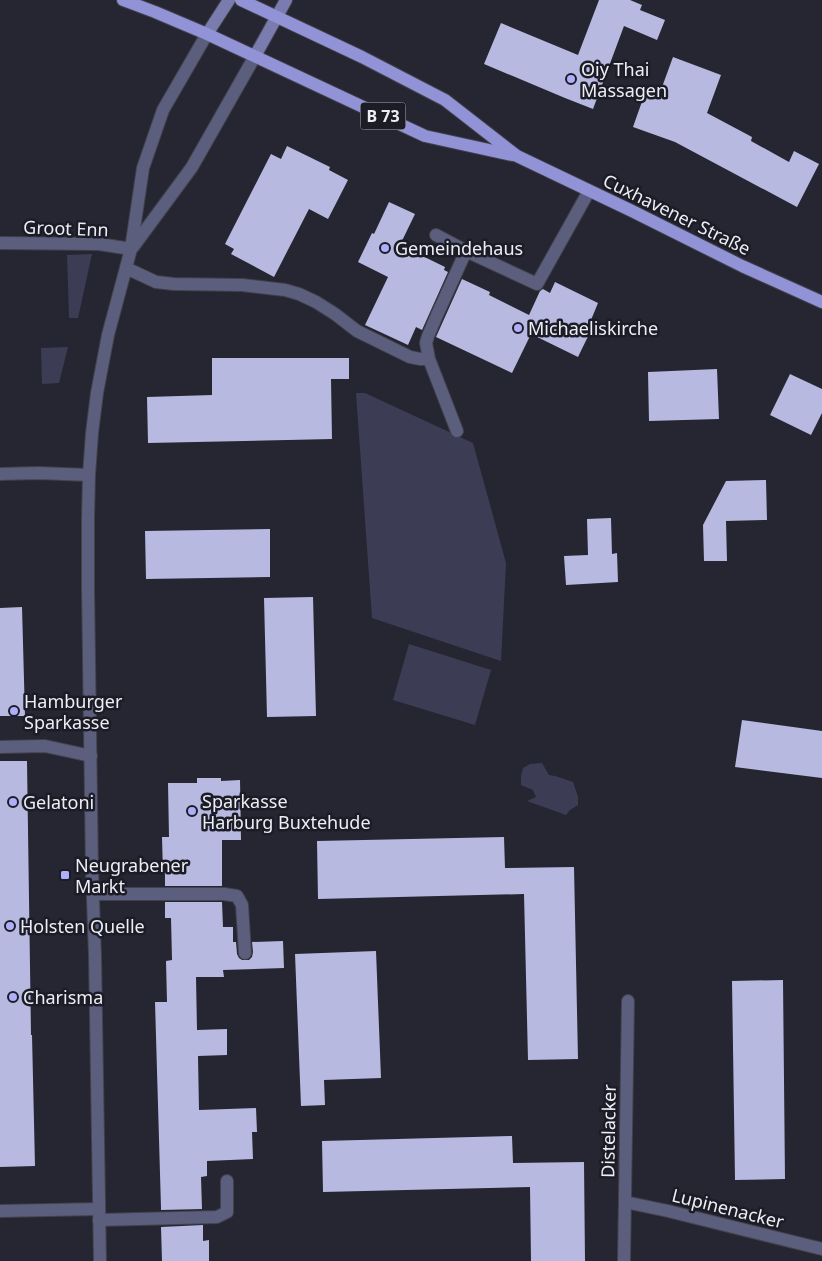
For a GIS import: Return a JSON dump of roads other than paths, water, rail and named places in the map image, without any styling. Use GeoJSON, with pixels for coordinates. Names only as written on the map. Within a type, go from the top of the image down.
{"type":"FeatureCollection","features":[{"type":"Feature","properties":{"kind":"main road","name":"Cuxhavener Straße"},"geometry":{"type":"LineString","coordinates":[[123,0],[207,34],[426,136],[517,156],[590,190],[742,266],[822,302]]}},
{"type":"Feature","properties":{"kind":"main road"},"geometry":{"type":"LineString","coordinates":[[207,34],[229,0]]}},
{"type":"Feature","properties":{"kind":"main road","name":"Cuxhavener Straße"},"geometry":{"type":"LineString","coordinates":[[241,0],[362,57],[445,100],[517,156]]}},
{"type":"Feature","properties":{"kind":"main road"},"geometry":{"type":"LineString","coordinates":[[255,56],[286,0]]}},
{"type":"Feature","properties":{"kind":"street"},"geometry":{"type":"LineString","coordinates":[[100,1261],[88,588],[89,476],[92,433],[108,335],[131,249],[143,168],[163,110],[207,34]]}},
{"type":"Feature","properties":{"kind":"street"},"geometry":{"type":"LineString","coordinates":[[131,249],[192,167],[255,56]]}},
{"type":"Feature","properties":{"kind":"street"},"geometry":{"type":"LineString","coordinates":[[436,235],[537,284],[590,190]]}},
{"type":"Feature","properties":{"kind":"street","name":"Groot Enn"},"geometry":{"type":"LineString","coordinates":[[0,243],[99,244],[131,249]]}},
{"type":"Feature","properties":{"kind":"street"},"geometry":{"type":"LineString","coordinates":[[456,431],[429,359],[426,343],[466,251]]}},
{"type":"Feature","properties":{"kind":"street"},"geometry":{"type":"LineString","coordinates":[[126,268],[156,282],[242,285],[285,290],[299,294],[335,314],[357,331],[410,357],[420,360],[429,359]]}},
{"type":"Feature","properties":{"kind":"street"},"geometry":{"type":"LineString","coordinates":[[0,474],[38,473],[89,476]]}},
{"type":"Feature","properties":{"kind":"street"},"geometry":{"type":"LineString","coordinates":[[0,747],[45,746],[91,756]]}},
{"type":"Feature","properties":{"kind":"street"},"geometry":{"type":"LineString","coordinates":[[93,894],[224,894],[237,896],[242,905],[245,953]]}},
{"type":"Feature","properties":{"kind":"street","name":"Distelacker"},"geometry":{"type":"LineString","coordinates":[[624,1261],[628,1001]]}},
{"type":"Feature","properties":{"kind":"street"},"geometry":{"type":"LineString","coordinates":[[0,1211],[217,1217],[226,1212],[227,1181]]}},
{"type":"Feature","properties":{"kind":"street","name":"Lupinenacker"},"geometry":{"type":"LineString","coordinates":[[625,1202],[822,1249]]}},
{"type":"Feature","properties":{"kind":"place","name":"Oiy Thai Massagen"},"geometry":{"type":"Point","coordinates":[571,79]}},
{"type":"Feature","properties":{"kind":"place","name":"Gemeindehaus"},"geometry":{"type":"Point","coordinates":[385,248]}},
{"type":"Feature","properties":{"kind":"place","name":"Michaeliskirche"},"geometry":{"type":"Point","coordinates":[518,328]}},
{"type":"Feature","properties":{"kind":"place","name":"Hamburger Sparkasse"},"geometry":{"type":"Point","coordinates":[14,711]}},
{"type":"Feature","properties":{"kind":"place","name":"Gelatoni"},"geometry":{"type":"Point","coordinates":[13,802]}},
{"type":"Feature","properties":{"kind":"place","name":"Sparkasse Harburg Buxtehude"},"geometry":{"type":"Point","coordinates":[192,811]}},
{"type":"Feature","properties":{"kind":"place","name":"Neugrabener Markt"},"geometry":{"type":"Point","coordinates":[65,875]}},
{"type":"Feature","properties":{"kind":"place","name":"Holsten Quelle"},"geometry":{"type":"Point","coordinates":[10,926]}},
{"type":"Feature","properties":{"kind":"place","name":"Charisma"},"geometry":{"type":"Point","coordinates":[13,997]}}]}
